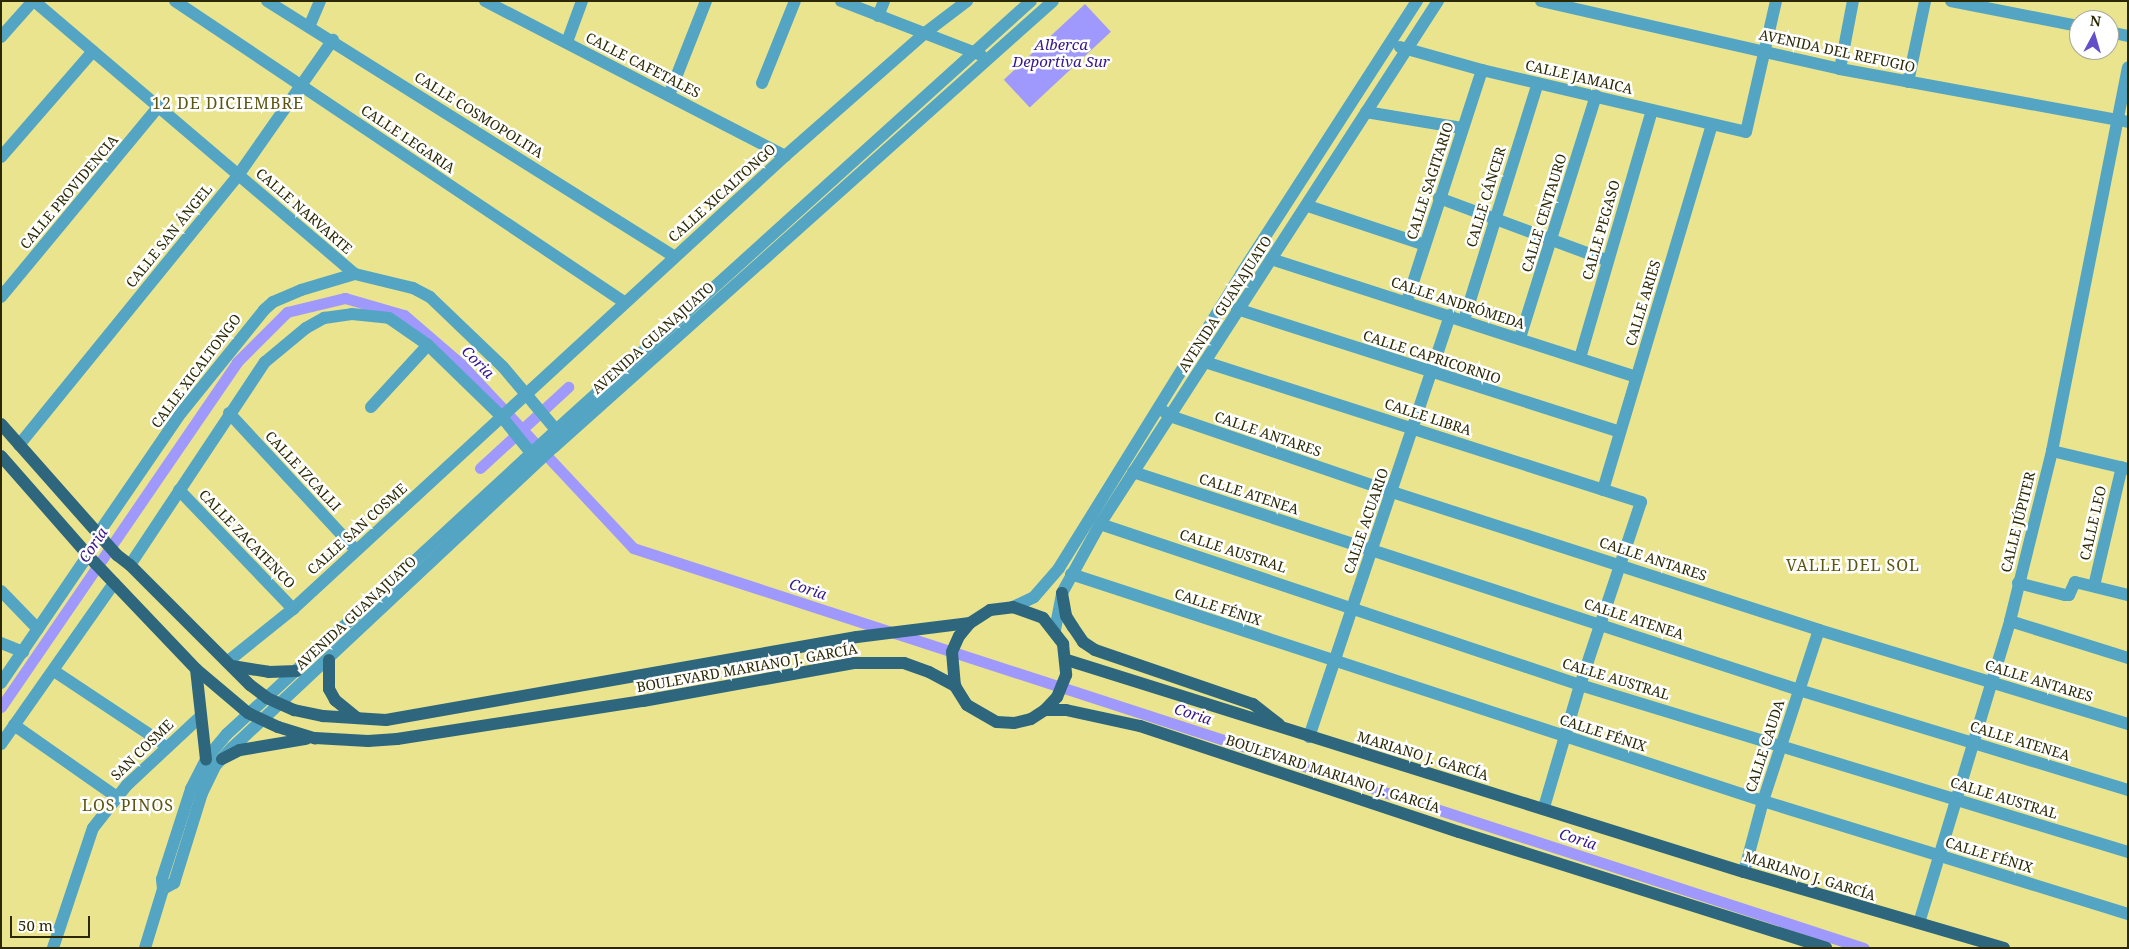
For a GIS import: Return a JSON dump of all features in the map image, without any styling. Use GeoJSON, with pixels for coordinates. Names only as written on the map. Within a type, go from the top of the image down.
{"type":"FeatureCollection","features":[{"type":"Feature","properties":{"kind":"main road","name":"BOULEVARD MARIANO J. GARCÍA"},"geometry":{"type":"LineString","coordinates":[[1,424],[117,556],[130,565],[229,664],[267,698],[279,704],[323,716],[361,720],[424,714],[857,637],[970,622]]}},
{"type":"Feature","properties":{"kind":"main road","name":"BOULEVARD MARIANO J. GARCÍA"},"geometry":{"type":"LineString","coordinates":[[1,456],[91,559],[196,669],[248,713],[261,720],[315,738],[368,741],[397,739],[643,701],[854,663],[904,663],[929,672],[955,686],[967,705],[997,722],[1030,719],[1046,710],[1084,712],[1140,726],[1459,832],[1826,948]]}},
{"type":"Feature","properties":{"kind":"main road"},"geometry":{"type":"LineString","coordinates":[[1062,593],[1066,616],[1072,628],[1083,642],[1095,650],[1253,704],[1287,730]]}},
{"type":"Feature","properties":{"kind":"main road"},"geometry":{"type":"LineString","coordinates":[[955,686],[951,670],[952,652],[959,636],[970,622],[990,610],[1013,608],[1029,611],[1055,630],[1067,660],[1066,675],[1057,698],[1046,710]]}},
{"type":"Feature","properties":{"kind":"main road"},"geometry":{"type":"LineString","coordinates":[[329,660],[329,689],[335,700],[361,720]]}},
{"type":"Feature","properties":{"kind":"main road","name":"MARIANO J. GARCÍA"},"geometry":{"type":"LineString","coordinates":[[1067,660],[1744,872],[2004,948]]}},
{"type":"Feature","properties":{"kind":"main road"},"geometry":{"type":"LineString","coordinates":[[229,664],[269,672],[297,671]]}},
{"type":"Feature","properties":{"kind":"main road"},"geometry":{"type":"LineString","coordinates":[[196,669],[206,759]]}},
{"type":"Feature","properties":{"kind":"main road"},"geometry":{"type":"LineString","coordinates":[[222,759],[240,750],[261,745],[315,738]]}},
{"type":"Feature","properties":{"kind":"street"},"geometry":{"type":"LineString","coordinates":[[1,36],[33,1]]}},
{"type":"Feature","properties":{"kind":"street","name":"CALLE NARVARTE"},"geometry":{"type":"LineString","coordinates":[[33,1],[355,274],[413,288],[430,297],[461,324],[547,420],[554,431]]}},
{"type":"Feature","properties":{"kind":"street","name":"CALLE LEGARIA"},"geometry":{"type":"LineString","coordinates":[[175,1],[624,302]]}},
{"type":"Feature","properties":{"kind":"street","name":"CALLE COSMOPOLITA"},"geometry":{"type":"LineString","coordinates":[[267,1],[309,28],[333,40],[674,256]]}},
{"type":"Feature","properties":{"kind":"street"},"geometry":{"type":"LineString","coordinates":[[309,28],[320,1]]}},
{"type":"Feature","properties":{"kind":"street","name":"CALLE CAFETALES"},"geometry":{"type":"LineString","coordinates":[[485,1],[568,42],[785,156]]}},
{"type":"Feature","properties":{"kind":"street"},"geometry":{"type":"LineString","coordinates":[[568,42],[582,1]]}},
{"type":"Feature","properties":{"kind":"street"},"geometry":{"type":"LineString","coordinates":[[669,95],[706,1]]}},
{"type":"Feature","properties":{"kind":"street"},"geometry":{"type":"LineString","coordinates":[[762,83],[795,1]]}},
{"type":"Feature","properties":{"kind":"street"},"geometry":{"type":"LineString","coordinates":[[841,1],[990,58]]}},
{"type":"Feature","properties":{"kind":"street"},"geometry":{"type":"LineString","coordinates":[[878,16],[884,1]]}},
{"type":"Feature","properties":{"kind":"street","name":"CALLE XICALTONGO"},"geometry":{"type":"LineString","coordinates":[[505,418],[674,256],[924,34],[967,1]]}},
{"type":"Feature","properties":{"kind":"street","name":"AVENIDA GUANAJUATO"},"geometry":{"type":"LineString","coordinates":[[1031,1],[554,431],[536,454],[329,660],[261,720],[222,759],[202,793],[174,883],[163,889],[162,879],[191,789],[206,759],[248,713],[267,698],[536,454],[554,447],[1053,1]]}},
{"type":"Feature","properties":{"kind":"street","name":"AVENIDA GUANAJUATO"},"geometry":{"type":"LineString","coordinates":[[1013,608],[1034,597],[1059,568],[1364,80],[1417,1]]}},
{"type":"Feature","properties":{"kind":"street","name":"AVENIDA GUANAJUATO"},"geometry":{"type":"LineString","coordinates":[[1055,630],[1062,593],[1100,524],[1237,309],[1308,206],[1438,1]]}},
{"type":"Feature","properties":{"kind":"street","name":"AVENIDA DEL REFUGIO"},"geometry":{"type":"LineString","coordinates":[[1541,1],[1840,69],[2123,121]]}},
{"type":"Feature","properties":{"kind":"street"},"geometry":{"type":"LineString","coordinates":[[1765,52],[1776,1]]}},
{"type":"Feature","properties":{"kind":"street"},"geometry":{"type":"LineString","coordinates":[[1840,69],[1853,1]]}},
{"type":"Feature","properties":{"kind":"street"},"geometry":{"type":"LineString","coordinates":[[1908,82],[1925,1]]}},
{"type":"Feature","properties":{"kind":"street"},"geometry":{"type":"LineString","coordinates":[[1951,1],[2069,24]]}},
{"type":"Feature","properties":{"kind":"street","name":"CALLE SAN ÁNGEL"},"geometry":{"type":"LineString","coordinates":[[19,445],[239,174],[300,84],[333,40]]}},
{"type":"Feature","properties":{"kind":"street","name":"CALLE JAMAICA"},"geometry":{"type":"LineString","coordinates":[[1390,42],[1406,51],[1746,132],[1765,52]]}},
{"type":"Feature","properties":{"kind":"street"},"geometry":{"type":"LineString","coordinates":[[1,157],[93,50]]}},
{"type":"Feature","properties":{"kind":"street","name":"CALLE JÚPITER"},"geometry":{"type":"LineString","coordinates":[[1919,924],[2010,621],[2052,451],[2123,121],[2128,67]]}},
{"type":"Feature","properties":{"kind":"street","name":"CALLE SAGITARIO"},"geometry":{"type":"LineString","coordinates":[[1407,301],[1482,70]]}},
{"type":"Feature","properties":{"kind":"street"},"geometry":{"type":"LineString","coordinates":[[1364,80],[1382,91]]}},
{"type":"Feature","properties":{"kind":"street","name":"CALLE CÁNCER"},"geometry":{"type":"LineString","coordinates":[[1464,320],[1538,83]]}},
{"type":"Feature","properties":{"kind":"street","name":"CALLE CENTAURO"},"geometry":{"type":"LineString","coordinates":[[1520,338],[1596,96]]}},
{"type":"Feature","properties":{"kind":"street","name":"CALLE PROVIDENCIA"},"geometry":{"type":"LineString","coordinates":[[1,297],[159,106]]}},
{"type":"Feature","properties":{"kind":"street","name":"CALLE PEGASO"},"geometry":{"type":"LineString","coordinates":[[1580,358],[1652,110]]}},
{"type":"Feature","properties":{"kind":"street"},"geometry":{"type":"LineString","coordinates":[[1366,112],[1462,128]]}},
{"type":"Feature","properties":{"kind":"street","name":"CALLE ARIES"},"geometry":{"type":"LineString","coordinates":[[1603,490],[1712,125]]}},
{"type":"Feature","properties":{"kind":"street"},"geometry":{"type":"LineString","coordinates":[[1439,198],[1608,261]]}},
{"type":"Feature","properties":{"kind":"street"},"geometry":{"type":"LineString","coordinates":[[1308,206],[1425,245]]}},
{"type":"Feature","properties":{"kind":"street","name":"CALLE ANDRÓMEDA"},"geometry":{"type":"LineString","coordinates":[[1271,259],[1407,301],[1636,376]]}},
{"type":"Feature","properties":{"kind":"street","name":"CALLE XICALTONGO"},"geometry":{"type":"LineString","coordinates":[[102,539],[181,413],[264,310],[273,302],[302,290],[355,274]]}},
{"type":"Feature","properties":{"kind":"street","name":"CALLE CAPRICORNIO"},"geometry":{"type":"LineString","coordinates":[[1237,309],[1619,432]]}},
{"type":"Feature","properties":{"kind":"street"},"geometry":{"type":"LineString","coordinates":[[130,565],[229,413],[265,362],[288,342],[324,318],[352,314],[389,318],[428,346],[505,418],[522,442],[536,454]]}},
{"type":"Feature","properties":{"kind":"street","name":"CALLE ACUARIO"},"geometry":{"type":"LineString","coordinates":[[1309,737],[1450,315]]}},
{"type":"Feature","properties":{"kind":"street"},"geometry":{"type":"LineString","coordinates":[[371,407],[428,346]]}},
{"type":"Feature","properties":{"kind":"street","name":"CALLE LIBRA"},"geometry":{"type":"LineString","coordinates":[[1205,362],[1641,502],[1622,564]]}},
{"type":"Feature","properties":{"kind":"street","name":"CALLE ANTARES"},"geometry":{"type":"LineString","coordinates":[[1159,408],[1170,416],[1392,492],[1622,564],[1819,630],[2128,724]]}},
{"type":"Feature","properties":{"kind":"street","name":"CALLE IZCALLI"},"geometry":{"type":"LineString","coordinates":[[229,413],[356,550]]}},
{"type":"Feature","properties":{"kind":"street","name":"CALLE SAN COSME"},"geometry":{"type":"LineString","coordinates":[[229,664],[294,609],[356,550],[505,418]]}},
{"type":"Feature","properties":{"kind":"street"},"geometry":{"type":"LineString","coordinates":[[2052,451],[2125,468]]}},
{"type":"Feature","properties":{"kind":"street","name":"CALLE LEO"},"geometry":{"type":"LineString","coordinates":[[2094,586],[2125,468]]}},
{"type":"Feature","properties":{"kind":"street","name":"CALLE ATENEA"},"geometry":{"type":"LineString","coordinates":[[1133,472],[1799,690],[2128,790]]}},
{"type":"Feature","properties":{"kind":"street","name":"CALLE ZACATENCO"},"geometry":{"type":"LineString","coordinates":[[179,490],[294,609]]}},
{"type":"Feature","properties":{"kind":"street","name":"CALLE AUSTRAL"},"geometry":{"type":"LineString","coordinates":[[1100,524],[1353,606],[1580,685],[2128,852]]}},
{"type":"Feature","properties":{"kind":"street"},"geometry":{"type":"LineString","coordinates":[[1,683],[38,629],[91,559]]}},
{"type":"Feature","properties":{"kind":"street"},"geometry":{"type":"LineString","coordinates":[[1544,808],[1580,685],[1622,564]]}},
{"type":"Feature","properties":{"kind":"street","name":"CALLE FÉNIX"},"geometry":{"type":"LineString","coordinates":[[1071,574],[1763,801],[2128,914]]}},
{"type":"Feature","properties":{"kind":"street"},"geometry":{"type":"LineString","coordinates":[[1,744],[54,671],[110,578]]}},
{"type":"Feature","properties":{"kind":"street"},"geometry":{"type":"LineString","coordinates":[[2018,583],[2069,595],[2076,582],[2128,595]]}},
{"type":"Feature","properties":{"kind":"street"},"geometry":{"type":"LineString","coordinates":[[1,591],[38,629]]}},
{"type":"Feature","properties":{"kind":"street"},"geometry":{"type":"LineString","coordinates":[[2010,621],[2128,658]]}},
{"type":"Feature","properties":{"kind":"street","name":"CALLE CAUDA"},"geometry":{"type":"LineString","coordinates":[[1744,872],[1763,801],[1819,630]]}},
{"type":"Feature","properties":{"kind":"street"},"geometry":{"type":"LineString","coordinates":[[1,643],[23,652]]}},
{"type":"Feature","properties":{"kind":"street"},"geometry":{"type":"LineString","coordinates":[[54,671],[167,746]]}},
{"type":"Feature","properties":{"kind":"street","name":"SAN COSME"},"geometry":{"type":"LineString","coordinates":[[53,948],[93,828],[116,797],[167,746],[201,716]]}},
{"type":"Feature","properties":{"kind":"street"},"geometry":{"type":"LineString","coordinates":[[14,726],[116,797]]}},
{"type":"Feature","properties":{"kind":"street"},"geometry":{"type":"LineString","coordinates":[[145,948],[163,889]]}},
{"type":"Feature","properties":{"kind":"water","name":"Alberca Deportiva Sur"},"geometry":{"type":"Polygon","coordinates":[[[1085,4],[1111,32],[1030,107],[1004,80],[1085,4]]]}},
{"type":"Feature","properties":{"kind":"waterway","name":"Coria"},"geometry":{"type":"LineString","coordinates":[[1,707],[237,362],[287,312],[345,298],[404,315],[461,364],[633,548],[1864,948]]}},
{"type":"Feature","properties":{"kind":"waterway","name":"Coria"},"geometry":{"type":"LineString","coordinates":[[480,468],[568,387]]}},
{"type":"Feature","properties":{"kind":"district","name":"12 DE DICIEMBRE"},"geometry":{"type":"Point","coordinates":[228,103]}},
{"type":"Feature","properties":{"kind":"district","name":"VALLE DEL SOL"},"geometry":{"type":"Point","coordinates":[1853,565]}},
{"type":"Feature","properties":{"kind":"district","name":"LOS PINOS"},"geometry":{"type":"Point","coordinates":[128,805]}}]}
